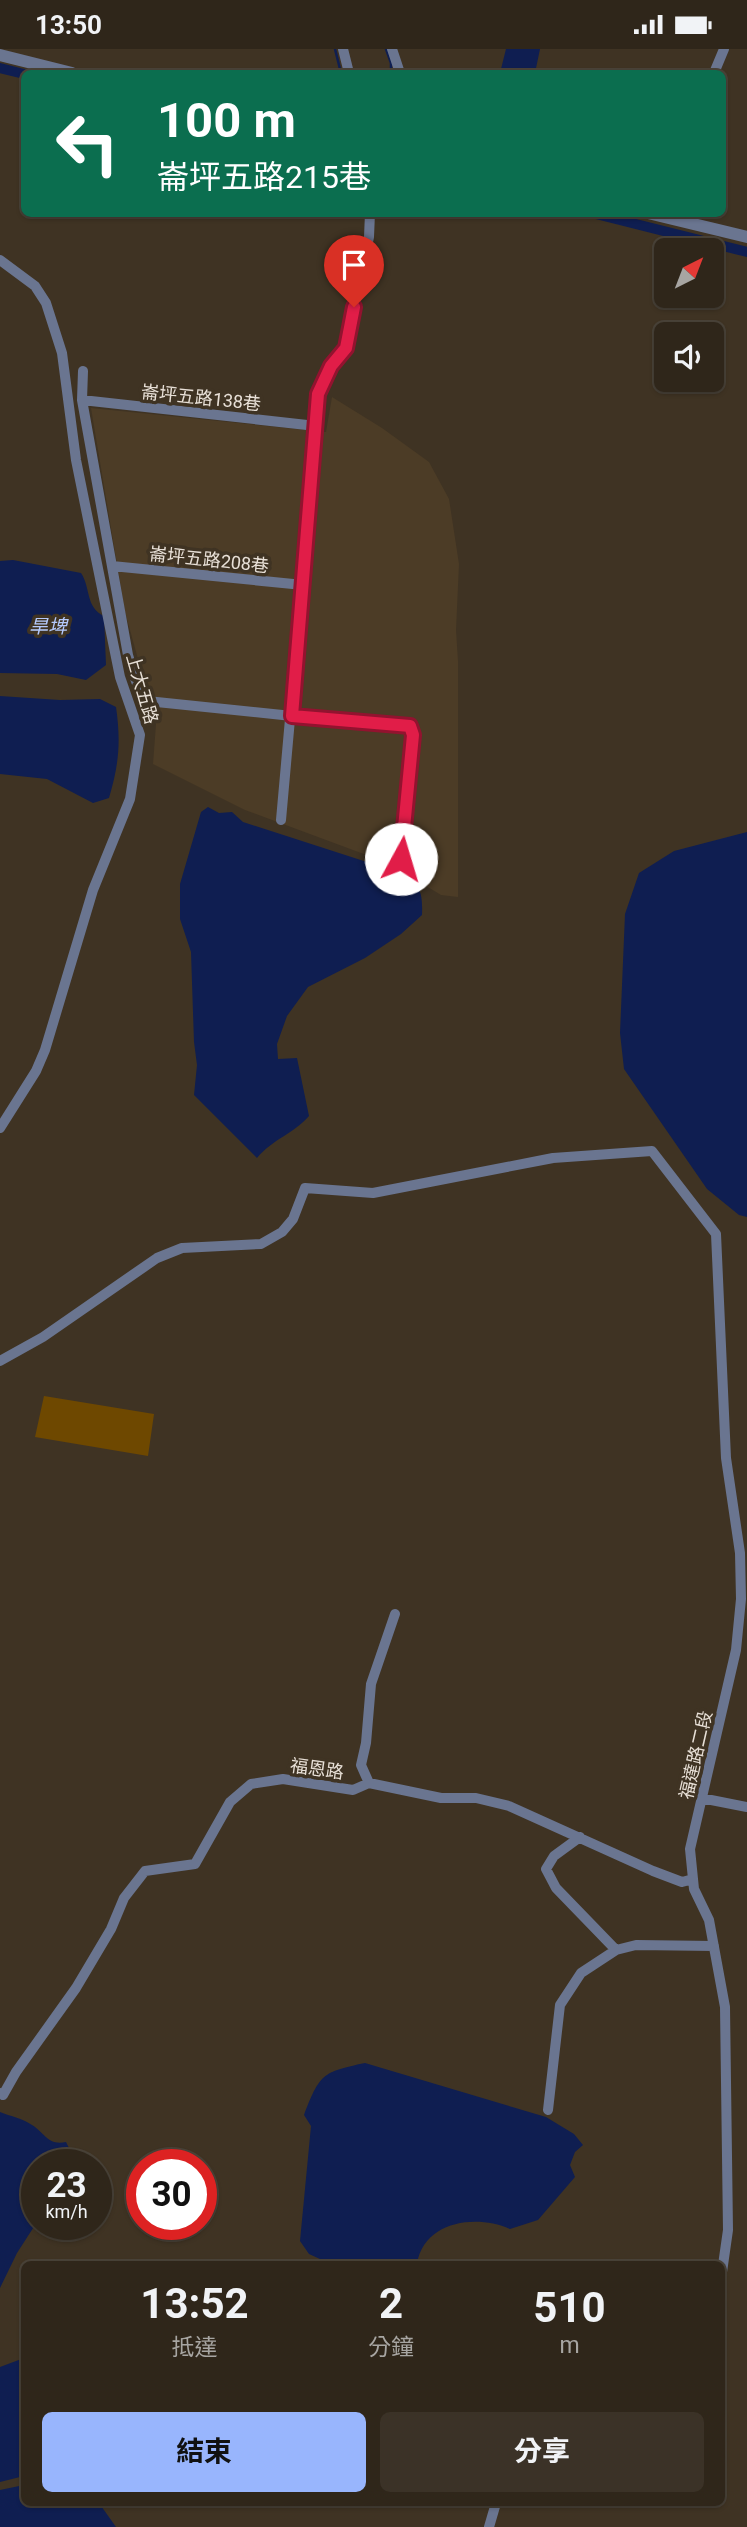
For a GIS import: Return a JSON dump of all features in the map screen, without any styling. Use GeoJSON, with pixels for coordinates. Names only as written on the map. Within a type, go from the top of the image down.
{"type":"FeatureCollection","features":[{"type":"Feature","properties":{"kind":"street"},"geometry":{"type":"LineString","coordinates":[[343,49],[348,70]]}},
{"type":"Feature","properties":{"kind":"street"},"geometry":{"type":"LineString","coordinates":[[392,49],[399,70]]}},
{"type":"Feature","properties":{"kind":"street"},"geometry":{"type":"LineString","coordinates":[[714,70],[724,49]]}},
{"type":"Feature","properties":{"kind":"street"},"geometry":{"type":"LineString","coordinates":[[1,59],[57,70]]}},
{"type":"Feature","properties":{"kind":"street"},"geometry":{"type":"LineString","coordinates":[[281,820],[318,394],[331,366],[346,348],[369,237],[370,217]]}},
{"type":"Feature","properties":{"kind":"street"},"geometry":{"type":"LineString","coordinates":[[670,217],[747,237]]}},
{"type":"Feature","properties":{"kind":"street","name":"上大五路"},"geometry":{"type":"LineString","coordinates":[[0,260],[35,286],[46,303],[62,353],[76,460],[120,677],[140,735],[130,799],[93,890],[45,1050],[36,1071],[0,1128]]}},
{"type":"Feature","properties":{"kind":"street"},"geometry":{"type":"LineString","coordinates":[[83,371],[82,400],[128,656],[137,687],[147,701],[410,726],[413,735],[401,859]]}},
{"type":"Feature","properties":{"kind":"street","name":"崙坪五路138巷"},"geometry":{"type":"LineString","coordinates":[[82,400],[316,426]]}},
{"type":"Feature","properties":{"kind":"street","name":"崙坪五路208巷"},"geometry":{"type":"LineString","coordinates":[[112,566],[303,585]]}},
{"type":"Feature","properties":{"kind":"street"},"geometry":{"type":"LineString","coordinates":[[129,701],[137,687]]}},
{"type":"Feature","properties":{"kind":"street","name":"福達路二段"},"geometry":{"type":"LineString","coordinates":[[0,1361],[43,1337],[157,1258],[182,1248],[261,1244],[282,1232],[293,1219],[305,1188],[373,1193],[553,1159],[652,1151],[716,1234],[726,1458],[740,1553],[741,1599],[736,1650],[690,1849],[694,1889],[709,1920],[725,2007],[728,2230],[724,2261]]}},
{"type":"Feature","properties":{"kind":"street"},"geometry":{"type":"LineString","coordinates":[[369,1783],[361,1765],[366,1743],[371,1684],[395,1614]]}},
{"type":"Feature","properties":{"kind":"street","name":"福恩路"},"geometry":{"type":"LineString","coordinates":[[0,2093],[3,2095],[16,2072],[76,1988],[111,1929],[124,1898],[145,1871],[195,1864],[230,1802],[251,1784],[283,1779],[353,1790],[369,1783],[441,1798],[487,1800],[509,1806],[653,1871],[682,1882],[693,1879]]}},
{"type":"Feature","properties":{"kind":"street"},"geometry":{"type":"LineString","coordinates":[[701,1798],[747,1807]]}},
{"type":"Feature","properties":{"kind":"street"},"geometry":{"type":"LineString","coordinates":[[580,1837],[554,1856],[546,1869],[556,1888],[616,1950]]}},
{"type":"Feature","properties":{"kind":"street"},"geometry":{"type":"LineString","coordinates":[[548,2110],[560,2005],[581,1973],[616,1950],[636,1945],[714,1946]]}},
{"type":"Feature","properties":{"kind":"street"},"geometry":{"type":"LineString","coordinates":[[489,2527],[494,2506]]}},
{"type":"Feature","properties":{"kind":"shaded area"},"geometry":{"type":"Polygon","coordinates":[[[332,397],[429,462],[449,499],[459,564],[456,630],[458,897],[441,895],[388,863],[245,810],[153,764],[156,724],[125,612],[91,408],[326,432],[332,397]]]}},
{"type":"Feature","properties":{"kind":"shaded area"},"geometry":{"type":"Polygon","coordinates":[[[44,1396],[154,1414],[148,1456],[35,1437],[44,1396]]]}},
{"type":"Feature","properties":{"kind":"water"},"geometry":{"type":"Polygon","coordinates":[[[506,49],[540,49],[536,70],[501,70],[506,49]]]}},
{"type":"Feature","properties":{"kind":"water","name":"旱埤"},"geometry":{"type":"Polygon","coordinates":[[[13,560],[81,573],[94,608],[104,616],[106,665],[86,680],[57,674],[0,673],[0,561],[13,560]]]}},
{"type":"Feature","properties":{"kind":"water"},"geometry":{"type":"Polygon","coordinates":[[[0,696],[60,700],[100,699],[116,707],[118,753],[109,798],[93,803],[47,779],[0,774],[0,696]]]}},
{"type":"Feature","properties":{"kind":"water"},"geometry":{"type":"Polygon","coordinates":[[[208,807],[219,813],[232,812],[243,822],[373,864],[382,875],[399,870],[415,884],[422,899],[422,915],[401,934],[365,958],[308,987],[287,1016],[277,1044],[278,1059],[297,1058],[309,1116],[257,1158],[194,1095],[197,1065],[191,952],[180,919],[180,884],[201,812],[208,807]]]}},
{"type":"Feature","properties":{"kind":"water"},"geometry":{"type":"Polygon","coordinates":[[[747,832],[747,1217],[739,1215],[707,1189],[624,1069],[620,1033],[625,914],[639,873],[674,851],[747,832]]]}},
{"type":"Feature","properties":{"kind":"water"},"geometry":{"type":"Polygon","coordinates":[[[365,2063],[546,2117],[574,2134],[583,2145],[575,2152],[570,2165],[575,2177],[538,2220],[510,2229],[482,2222],[453,2225],[430,2238],[418,2261],[324,2261],[309,2254],[300,2241],[311,2126],[304,2115],[319,2083],[324,2077],[340,2069],[365,2063]]]}},
{"type":"Feature","properties":{"kind":"water"},"geometry":{"type":"Polygon","coordinates":[[[0,2112],[29,2123],[55,2142],[66,2142],[70,2149],[21,2149],[21,2240],[25,2240],[0,2288],[0,2112]]]}},
{"type":"Feature","properties":{"kind":"water"},"geometry":{"type":"Polygon","coordinates":[[[21,2359],[21,2477],[0,2482],[0,2367],[21,2359]]]}},
{"type":"Feature","properties":{"kind":"water"},"geometry":{"type":"Polygon","coordinates":[[[21,2486],[21,2506],[101,2506],[116,2527],[0,2527],[0,2490],[21,2486]]]}},
{"type":"Feature","properties":{"kind":"waterway"},"geometry":{"type":"LineString","coordinates":[[335,49],[340,70]]}},
{"type":"Feature","properties":{"kind":"waterway"},"geometry":{"type":"LineString","coordinates":[[386,49],[391,70]]}},
{"type":"Feature","properties":{"kind":"waterway"},"geometry":{"type":"LineString","coordinates":[[0,68],[21,73]]}},
{"type":"Feature","properties":{"kind":"waterway"},"geometry":{"type":"LineString","coordinates":[[608,217],[747,252]]}},
{"type":"Feature","properties":{"kind":"route"},"geometry":{"type":"LineString","coordinates":[[354,307],[346,348],[331,366],[318,394],[292,716],[410,726],[413,735],[401,859]]}}]}
